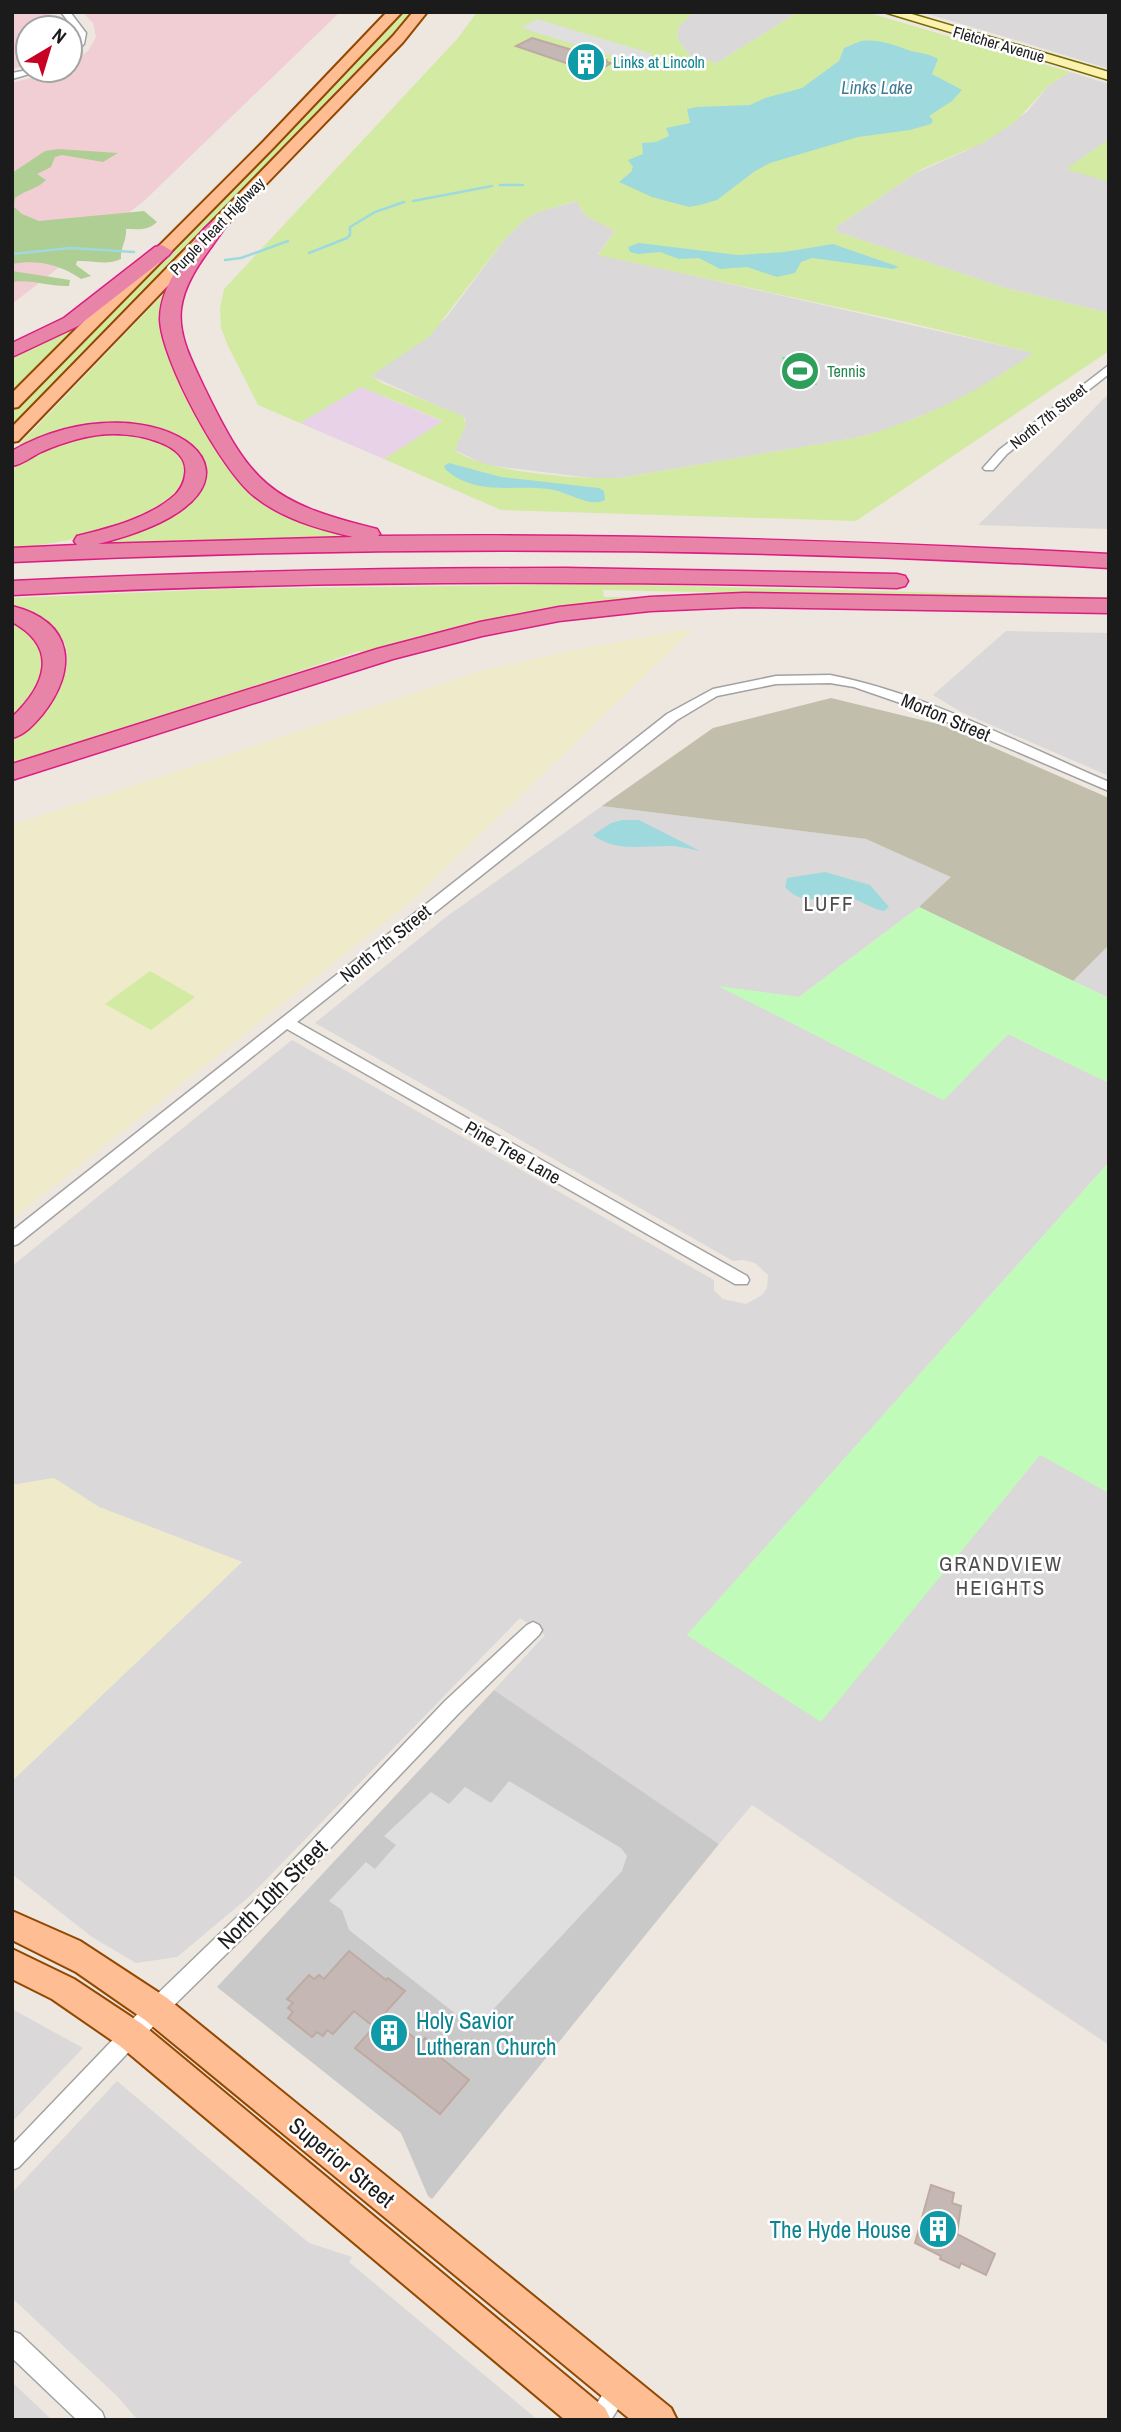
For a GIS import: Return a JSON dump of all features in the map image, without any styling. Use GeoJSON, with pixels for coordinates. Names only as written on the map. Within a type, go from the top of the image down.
{"type":"FeatureCollection","features":[{"type":"Feature","properties":{"kind":"highway"},"geometry":{"type":"LineString","coordinates":[[218,226],[181,278],[175,293],[170,322],[177,352],[230,457],[251,482],[267,495],[302,514],[365,533],[428,542]]}},
{"type":"Feature","properties":{"kind":"highway"},"geometry":{"type":"LineString","coordinates":[[12,351],[71,322],[162,251]]}},
{"type":"Feature","properties":{"kind":"highway"},"geometry":{"type":"LineString","coordinates":[[12,460],[39,444],[67,434],[124,428],[152,432],[182,445],[192,456],[197,471],[194,485],[180,501],[138,524],[94,539],[12,554]]}},
{"type":"Feature","properties":{"kind":"highway"},"geometry":{"type":"LineString","coordinates":[[12,554],[558,541],[787,545],[1109,561]]}},
{"type":"Feature","properties":{"kind":"highway"},"geometry":{"type":"LineString","coordinates":[[12,569],[275,560],[569,556],[1109,570]]}},
{"type":"Feature","properties":{"kind":"highway"},"geometry":{"type":"LineString","coordinates":[[12,589],[187,581],[509,575],[832,579],[1109,589]]}},
{"type":"Feature","properties":{"kind":"highway"},"geometry":{"type":"LineString","coordinates":[[12,772],[385,654],[480,629],[559,614],[650,604],[755,600],[1109,606]]}},
{"type":"Feature","properties":{"kind":"highway"},"geometry":{"type":"LineString","coordinates":[[12,613],[44,630],[55,648],[56,659],[50,686],[41,702],[12,731]]}},
{"type":"Feature","properties":{"kind":"main road","name":"Purple Heart Highway"},"geometry":{"type":"LineString","coordinates":[[12,403],[269,144],[395,12]]}},
{"type":"Feature","properties":{"kind":"main road","name":"Purple Heart Highway"},"geometry":{"type":"LineString","coordinates":[[12,437],[391,46],[419,12]]}},
{"type":"Feature","properties":{"kind":"main road","name":"Superior Street"},"geometry":{"type":"LineString","coordinates":[[12,1924],[52,1942],[116,1979],[156,2009],[659,2420]]}},
{"type":"Feature","properties":{"kind":"main road","name":"Superior Street"},"geometry":{"type":"LineString","coordinates":[[12,1963],[63,1989],[131,2035],[595,2420]]}},
{"type":"Feature","properties":{"kind":"street","name":"Fletcher Avenue"},"geometry":{"type":"LineString","coordinates":[[890,12],[1109,76]]}},
{"type":"Feature","properties":{"kind":"street","name":"North 7th Street"},"geometry":{"type":"LineString","coordinates":[[989,468],[1003,452],[1109,368]]}},
{"type":"Feature","properties":{"kind":"street","name":"Morton Street"},"geometry":{"type":"LineString","coordinates":[[776,680],[830,679],[885,692],[1109,788]]}},
{"type":"Feature","properties":{"kind":"street","name":"North 7th Street"},"geometry":{"type":"LineString","coordinates":[[12,1240],[672,717],[713,693],[776,680]]}},
{"type":"Feature","properties":{"kind":"street","name":"Pine Tree Lane"},"geometry":{"type":"LineString","coordinates":[[286,1022],[741,1280]]}},
{"type":"Feature","properties":{"kind":"street","name":"North 10th Street"},"geometry":{"type":"LineString","coordinates":[[12,2160],[156,2009],[269,1899],[452,1707],[533,1630]]}},
{"type":"Feature","properties":{"kind":"street"},"geometry":{"type":"LineString","coordinates":[[12,2342],[94,2420]]}},
{"type":"Feature","properties":{"kind":"street"},"geometry":{"type":"LineString","coordinates":[[595,2420],[620,2388]]}},
{"type":"Feature","properties":{"kind":"shaded area"},"geometry":{"type":"Polygon","coordinates":[[[12,12],[48,12],[50,14],[14,14],[12,69],[12,12]]]}},
{"type":"Feature","properties":{"kind":"shaded area"},"geometry":{"type":"Polygon","coordinates":[[[82,12],[340,12],[145,200],[12,304],[12,83],[84,84],[84,54],[96,37],[93,23],[82,12]]]}},
{"type":"Feature","properties":{"kind":"shaded area"},"geometry":{"type":"Polygon","coordinates":[[[694,12],[798,12],[717,63],[689,55],[677,38],[679,26],[694,12]]]}},
{"type":"Feature","properties":{"kind":"shaded area"},"geometry":{"type":"Polygon","coordinates":[[[921,12],[1109,12],[1109,69],[1022,42],[921,12]]]}},
{"type":"Feature","properties":{"kind":"shaded area"},"geometry":{"type":"Polygon","coordinates":[[[537,19],[653,54],[649,57],[656,60],[646,66],[521,28],[537,19]]]}},
{"type":"Feature","properties":{"kind":"shaded area"},"geometry":{"type":"Polygon","coordinates":[[[1070,72],[1109,84],[1109,313],[1005,288],[835,231],[836,227],[916,173],[968,150],[1027,112],[1049,85],[1070,72]]]}},
{"type":"Feature","properties":{"kind":"shaded area"},"geometry":{"type":"Polygon","coordinates":[[[577,201],[582,211],[592,219],[615,231],[598,254],[1034,353],[995,380],[950,404],[888,429],[855,438],[620,478],[592,478],[485,465],[455,450],[466,424],[465,418],[371,376],[446,318],[504,240],[524,220],[538,212],[577,201]]]}},
{"type":"Feature","properties":{"kind":"shaded area"},"geometry":{"type":"Polygon","coordinates":[[[361,387],[444,422],[384,459],[300,423],[361,387]]]}},
{"type":"Feature","properties":{"kind":"shaded area"},"geometry":{"type":"Polygon","coordinates":[[[1109,393],[1109,529],[978,525],[1056,448],[1109,393]]]}},
{"type":"Feature","properties":{"kind":"shaded area"},"geometry":{"type":"Polygon","coordinates":[[[694,628],[413,900],[12,1219],[12,825],[481,671],[569,651],[694,628]]]}},
{"type":"Feature","properties":{"kind":"shaded area"},"geometry":{"type":"Polygon","coordinates":[[[1006,631],[1109,633],[1109,776],[961,712],[933,695],[1006,631]]]}},
{"type":"Feature","properties":{"kind":"shaded area"},"geometry":{"type":"Polygon","coordinates":[[[831,698],[942,725],[1109,798],[1109,945],[1073,981],[919,907],[951,877],[866,839],[602,806],[713,728],[831,698]]]}},
{"type":"Feature","properties":{"kind":"shaded area"},"geometry":{"type":"Polygon","coordinates":[[[602,806],[866,839],[952,877],[919,907],[799,997],[721,987],[943,1100],[1008,1034],[1109,1083],[1109,1162],[687,1635],[821,1721],[1041,1454],[1109,1493],[1109,2045],[752,1805],[719,1844],[494,1690],[545,1635],[520,1618],[250,1896],[177,1957],[136,1963],[92,1937],[12,1874],[12,1781],[242,1562],[99,1507],[54,1478],[12,1485],[12,1266],[292,1040],[714,1280],[714,1290],[723,1299],[746,1304],[762,1295],[767,1288],[768,1275],[755,1263],[733,1261],[315,1023],[446,917],[602,806]]]}},
{"type":"Feature","properties":{"kind":"shaded area"},"geometry":{"type":"Polygon","coordinates":[[[1109,945],[1109,998],[1073,981],[1109,945]]]}},
{"type":"Feature","properties":{"kind":"shaded area"},"geometry":{"type":"Polygon","coordinates":[[[54,1478],[99,1507],[242,1562],[12,1781],[12,1485],[54,1478]]]}},
{"type":"Feature","properties":{"kind":"shaded area","name":"Holy Savior Lutheran Church"},"geometry":{"type":"Polygon","coordinates":[[[494,1690],[719,1844],[432,2199],[428,2196],[401,2133],[217,1987],[494,1690]]]}},
{"type":"Feature","properties":{"kind":"shaded area"},"geometry":{"type":"Polygon","coordinates":[[[509,1781],[621,1848],[627,1856],[622,1871],[475,2029],[349,1930],[342,1910],[329,1901],[366,1862],[375,1869],[396,1845],[384,1836],[431,1792],[449,1804],[465,1787],[491,1803],[509,1781]]]}},
{"type":"Feature","properties":{"kind":"shaded area"},"geometry":{"type":"Polygon","coordinates":[[[12,2009],[83,2048],[12,2122],[12,2009]]]}},
{"type":"Feature","properties":{"kind":"shaded area"},"geometry":{"type":"Polygon","coordinates":[[[117,2081],[309,2243],[352,2257],[349,2262],[538,2420],[138,2420],[117,2396],[12,2298],[12,2193],[117,2081]]]}},
{"type":"Feature","properties":{"kind":"shaded area"},"geometry":{"type":"Polygon","coordinates":[[[12,2382],[52,2420],[12,2420],[12,2382]]]}},
{"type":"Feature","properties":{"kind":"green space"},"geometry":{"type":"Polygon","coordinates":[[[402,12],[410,12],[400,29],[12,429],[12,411],[402,12]]]}},
{"type":"Feature","properties":{"kind":"green space","name":"Links at Lincoln"},"geometry":{"type":"Polygon","coordinates":[[[477,12],[694,12],[679,26],[677,38],[689,55],[717,63],[798,12],[866,12],[1070,72],[1049,85],[1016,121],[983,143],[922,169],[836,227],[835,231],[1005,288],[1109,313],[1109,351],[856,521],[501,510],[384,459],[443,421],[361,387],[300,423],[258,405],[221,328],[220,308],[224,289],[458,38],[477,12]],[[576,201],[538,212],[524,220],[504,240],[430,336],[371,376],[463,416],[466,424],[455,450],[469,458],[534,473],[620,478],[855,438],[903,423],[948,404],[1033,353],[911,323],[598,255],[615,231],[586,216],[576,201]]]}},
{"type":"Feature","properties":{"kind":"green space"},"geometry":{"type":"Polygon","coordinates":[[[1109,139],[1109,182],[1066,169],[1109,139]]]}},
{"type":"Feature","properties":{"kind":"green space"},"geometry":{"type":"Polygon","coordinates":[[[58,149],[118,153],[103,162],[62,155],[55,157],[51,167],[37,174],[46,180],[15,198],[14,207],[22,214],[39,221],[144,211],[157,222],[146,228],[126,229],[121,259],[105,262],[77,261],[76,265],[91,276],[81,279],[48,264],[12,264],[12,173],[45,151],[58,149]]]}},
{"type":"Feature","properties":{"kind":"green space"},"geometry":{"type":"Polygon","coordinates":[[[12,271],[70,280],[69,286],[12,282],[12,271]]]}},
{"type":"Feature","properties":{"kind":"green space"},"geometry":{"type":"Polygon","coordinates":[[[174,283],[167,323],[252,485],[367,538],[83,546],[196,494],[202,471],[196,452],[180,439],[149,429],[68,432],[19,445],[174,283]]]}},
{"type":"Feature","properties":{"kind":"green space"},"geometry":{"type":"Polygon","coordinates":[[[83,320],[12,392],[12,353],[83,320]]]}},
{"type":"Feature","properties":{"kind":"green space","name":"Tennis"},"geometry":{"type":"Polygon","coordinates":[[[782,357],[810,357],[817,385],[789,386],[782,357]]]}},
{"type":"Feature","properties":{"kind":"green space"},"geometry":{"type":"Polygon","coordinates":[[[94,432],[142,433],[175,446],[189,465],[185,490],[145,515],[124,524],[59,542],[12,548],[12,464],[31,452],[94,432]]]}},
{"type":"Feature","properties":{"kind":"green space"},"geometry":{"type":"Polygon","coordinates":[[[602,584],[1109,597],[1109,601],[603,590],[604,597],[644,597],[645,601],[364,655],[359,651],[12,768],[12,738],[47,706],[64,678],[67,662],[66,648],[59,634],[37,617],[12,606],[12,598],[224,589],[602,584]]]}},
{"type":"Feature","properties":{"kind":"green space"},"geometry":{"type":"Polygon","coordinates":[[[12,618],[50,653],[41,687],[12,722],[12,618]]]}},
{"type":"Feature","properties":{"kind":"green space"},"geometry":{"type":"Polygon","coordinates":[[[919,907],[1109,998],[1109,1083],[1008,1034],[944,1100],[718,986],[799,997],[919,907]]]}},
{"type":"Feature","properties":{"kind":"green space"},"geometry":{"type":"Polygon","coordinates":[[[150,971],[195,997],[151,1030],[105,1004],[150,971]]]}},
{"type":"Feature","properties":{"kind":"green space"},"geometry":{"type":"Polygon","coordinates":[[[1109,1162],[1109,1493],[1040,1455],[821,1722],[687,1635],[1109,1162]]]}},
{"type":"Feature","properties":{"kind":"water","name":"Links Lake"},"geometry":{"type":"Polygon","coordinates":[[[861,41],[887,43],[935,57],[938,59],[932,74],[962,90],[952,101],[929,116],[933,120],[931,124],[910,130],[858,137],[770,163],[717,200],[700,205],[689,207],[652,197],[619,182],[631,172],[633,167],[628,160],[643,154],[642,143],[656,142],[669,136],[666,128],[690,123],[687,109],[750,105],[802,88],[839,61],[844,48],[861,41]]]}},
{"type":"Feature","properties":{"kind":"water"},"geometry":{"type":"Polygon","coordinates":[[[639,243],[738,255],[784,252],[833,244],[899,267],[893,269],[812,258],[801,262],[795,273],[777,277],[747,267],[720,269],[699,258],[679,259],[660,252],[630,252],[628,247],[639,243]]]}},
{"type":"Feature","properties":{"kind":"water"},"geometry":{"type":"Polygon","coordinates":[[[449,463],[501,477],[599,488],[604,491],[605,500],[587,501],[540,488],[497,488],[470,484],[445,469],[444,466],[449,463]]]}},
{"type":"Feature","properties":{"kind":"water"},"geometry":{"type":"Polygon","coordinates":[[[639,820],[700,851],[673,846],[621,846],[602,841],[593,835],[611,823],[639,820]]]}},
{"type":"Feature","properties":{"kind":"water"},"geometry":{"type":"Polygon","coordinates":[[[825,872],[870,885],[889,907],[884,911],[843,897],[801,898],[785,887],[787,878],[825,872]]]}},
{"type":"Feature","properties":{"kind":"building"},"geometry":{"type":"Polygon","coordinates":[[[532,38],[611,63],[595,73],[516,46],[532,38]]]}},
{"type":"Feature","properties":{"kind":"building","name":"Holy Savior Lutheran Church"},"geometry":{"type":"Polygon","coordinates":[[[349,1951],[405,1991],[384,2014],[421,2043],[425,2038],[435,2046],[431,2050],[469,2080],[440,2114],[355,2048],[374,2027],[354,2011],[333,2034],[327,2030],[323,2036],[317,2032],[312,2037],[288,2018],[293,2012],[288,2008],[293,2003],[287,1999],[309,1975],[314,1979],[319,1975],[324,1979],[349,1951]]]}},
{"type":"Feature","properties":{"kind":"building","name":"The Hyde House"},"geometry":{"type":"Polygon","coordinates":[[[931,2185],[954,2193],[952,2203],[961,2206],[957,2234],[995,2254],[986,2275],[961,2263],[959,2268],[915,2243],[931,2185]]]}},
{"type":"Feature","properties":{"kind":"waterway"},"geometry":{"type":"LineString","coordinates":[[500,185],[523,185]]}},
{"type":"Feature","properties":{"kind":"waterway"},"geometry":{"type":"LineString","coordinates":[[413,201],[492,186]]}},
{"type":"Feature","properties":{"kind":"waterway"},"geometry":{"type":"LineString","coordinates":[[309,253],[347,238],[350,235],[350,227],[375,212],[404,202]]}},
{"type":"Feature","properties":{"kind":"waterway"},"geometry":{"type":"LineString","coordinates":[[225,260],[241,258],[288,241]]}},
{"type":"Feature","properties":{"kind":"waterway"},"geometry":{"type":"LineString","coordinates":[[12,254],[71,248],[134,252]]}},
{"type":"Feature","properties":{"kind":"place","name":"Links at Lincoln"},"geometry":{"type":"Point","coordinates":[586,62]}},
{"type":"Feature","properties":{"kind":"place","name":"Tennis"},"geometry":{"type":"Point","coordinates":[800,371]}},
{"type":"Feature","properties":{"kind":"place","name":"Holy Savior Lutheran Church"},"geometry":{"type":"Point","coordinates":[389,2033]}},
{"type":"Feature","properties":{"kind":"place","name":"The Hyde House"},"geometry":{"type":"Point","coordinates":[938,2229]}},
{"type":"Feature","properties":{"kind":"district","name":"LUFF"},"geometry":{"type":"Point","coordinates":[829,903]}},
{"type":"Feature","properties":{"kind":"district","name":"GRANDVIEW HEIGHTS"},"geometry":{"type":"Point","coordinates":[1001,1575]}}]}
